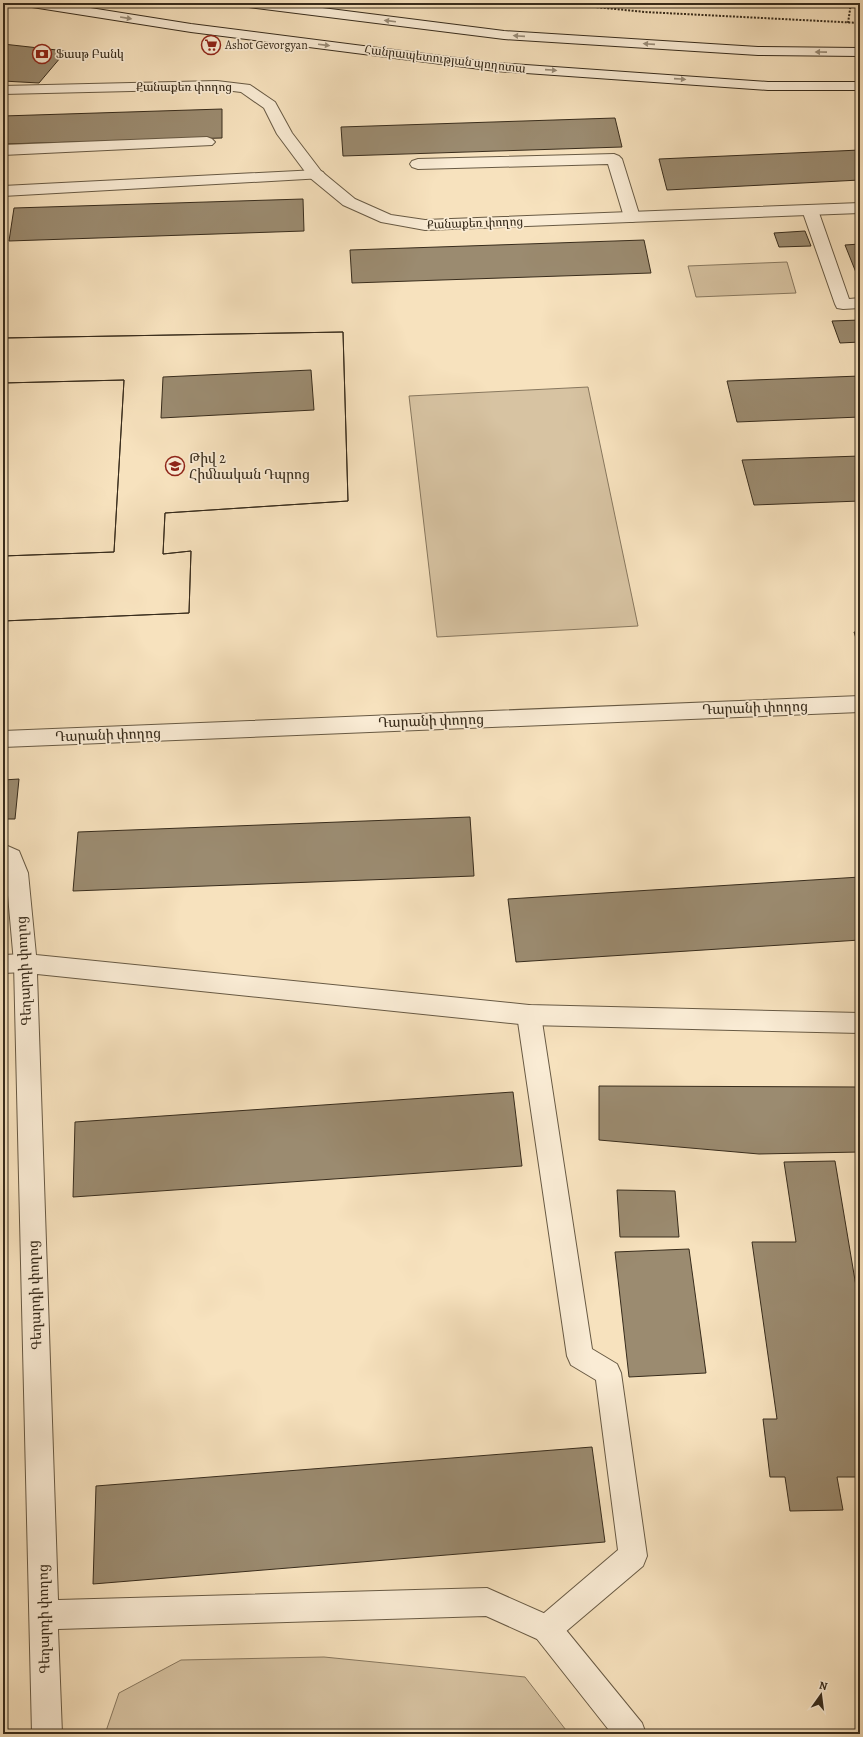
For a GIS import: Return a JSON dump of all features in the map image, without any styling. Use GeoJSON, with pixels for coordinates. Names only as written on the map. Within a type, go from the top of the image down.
{"type":"FeatureCollection","features":[{"type":"Feature","properties":{"kind":"street","name":"Հանրապետության պողոտա"},"geometry":{"type":"LineString","coordinates":[[32,3],[191,28],[496,67],[768,86],[860,86]]}},
{"type":"Feature","properties":{"kind":"street"},"geometry":{"type":"LineString","coordinates":[[249,3],[504,35],[758,51],[860,52]]}},
{"type":"Feature","properties":{"kind":"street","name":"Քանաքեռ փողոց"},"geometry":{"type":"LineString","coordinates":[[3,90],[217,85],[245,88],[270,105],[285,134],[317,175],[349,202],[387,219],[425,225],[860,208]]}},
{"type":"Feature","properties":{"kind":"street"},"geometry":{"type":"LineString","coordinates":[[3,150],[206,142]]}},
{"type":"Feature","properties":{"kind":"street"},"geometry":{"type":"LineString","coordinates":[[418,164],[614,159],[632,217]]}},
{"type":"Feature","properties":{"kind":"street"},"geometry":{"type":"LineString","coordinates":[[3,191],[317,175]]}},
{"type":"Feature","properties":{"kind":"street"},"geometry":{"type":"LineString","coordinates":[[810,210],[843,304],[860,303]]}},
{"type":"Feature","properties":{"kind":"street","name":"Դարանի փողոց"},"geometry":{"type":"LineString","coordinates":[[3,739],[860,704]]}},
{"type":"Feature","properties":{"kind":"street","name":"Գեղարդի փողոց"},"geometry":{"type":"LineString","coordinates":[[7,855],[17,873],[14,964],[44,1615],[47,1734]]}},
{"type":"Feature","properties":{"kind":"street"},"geometry":{"type":"LineString","coordinates":[[14,964],[529,1015],[860,1023]]}},
{"type":"Feature","properties":{"kind":"street"},"geometry":{"type":"LineString","coordinates":[[529,1015],[580,1356],[608,1373],[633,1556],[547,1629]]}},
{"type":"Feature","properties":{"kind":"street"},"geometry":{"type":"LineString","coordinates":[[44,1615],[487,1602],[547,1629],[631,1734]]}},
{"type":"Feature","properties":{"kind":"path"},"geometry":{"type":"LineString","coordinates":[[555,3],[645,12],[848,23],[860,22]]}},
{"type":"Feature","properties":{"kind":"path"},"geometry":{"type":"LineString","coordinates":[[848,23],[851,3]]}},
{"type":"Feature","properties":{"kind":"shaded area"},"geometry":{"type":"Polygon","coordinates":[[[787,262],[796,293],[696,297],[688,266],[787,262]]]}},
{"type":"Feature","properties":{"kind":"shaded area"},"geometry":{"type":"Polygon","coordinates":[[[588,387],[638,626],[437,637],[409,396],[588,387]]]}},
{"type":"Feature","properties":{"kind":"shaded area"},"geometry":{"type":"Polygon","coordinates":[[[324,1657],[525,1677],[569,1734],[348,1734],[325,1731],[325,1734],[105,1734],[119,1693],[181,1660],[324,1657]]]}},
{"type":"Feature","properties":{"kind":"building"},"geometry":{"type":"Polygon","coordinates":[[[3,44],[66,51],[39,83],[3,81],[3,44]]]}},
{"type":"Feature","properties":{"kind":"building"},"geometry":{"type":"Polygon","coordinates":[[[222,109],[222,138],[3,144],[3,116],[222,109]]]}},
{"type":"Feature","properties":{"kind":"building"},"geometry":{"type":"Polygon","coordinates":[[[615,118],[622,147],[343,156],[341,127],[615,118]]]}},
{"type":"Feature","properties":{"kind":"building"},"geometry":{"type":"Polygon","coordinates":[[[860,150],[860,180],[667,190],[659,159],[860,150]]]}},
{"type":"Feature","properties":{"kind":"building"},"geometry":{"type":"Polygon","coordinates":[[[303,199],[304,231],[9,241],[14,208],[303,199]]]}},
{"type":"Feature","properties":{"kind":"building"},"geometry":{"type":"Polygon","coordinates":[[[805,231],[811,246],[779,247],[774,233],[805,231]]]}},
{"type":"Feature","properties":{"kind":"building"},"geometry":{"type":"Polygon","coordinates":[[[644,240],[651,273],[352,283],[350,250],[644,240]]]}},
{"type":"Feature","properties":{"kind":"building"},"geometry":{"type":"Polygon","coordinates":[[[860,244],[860,280],[859,280],[845,245],[860,244]]]}},
{"type":"Feature","properties":{"kind":"building"},"geometry":{"type":"Polygon","coordinates":[[[860,320],[860,342],[840,343],[832,321],[860,320]]]}},
{"type":"Feature","properties":{"kind":"building"},"geometry":{"type":"Polygon","coordinates":[[[343,332],[348,501],[165,513],[163,554],[191,551],[189,613],[3,621],[3,556],[114,552],[124,380],[3,383],[3,338],[343,332]],[[311,370],[163,377],[161,418],[314,410],[311,370]]]}},
{"type":"Feature","properties":{"kind":"building"},"geometry":{"type":"Polygon","coordinates":[[[343,332],[348,501],[165,513],[163,554],[191,551],[189,613],[3,621],[3,556],[114,552],[124,380],[3,383],[3,338],[343,332]]]}},
{"type":"Feature","properties":{"kind":"building"},"geometry":{"type":"Polygon","coordinates":[[[860,376],[860,417],[737,422],[727,381],[860,376]]]}},
{"type":"Feature","properties":{"kind":"building"},"geometry":{"type":"Polygon","coordinates":[[[860,456],[860,501],[754,505],[742,460],[860,456]]]}},
{"type":"Feature","properties":{"kind":"building"},"geometry":{"type":"Polygon","coordinates":[[[854,632],[860,632],[860,651],[854,632]]]}},
{"type":"Feature","properties":{"kind":"building"},"geometry":{"type":"Polygon","coordinates":[[[19,779],[15,819],[3,819],[3,780],[19,779]]]}},
{"type":"Feature","properties":{"kind":"building"},"geometry":{"type":"Polygon","coordinates":[[[470,817],[474,876],[73,891],[78,832],[470,817]]]}},
{"type":"Feature","properties":{"kind":"building"},"geometry":{"type":"Polygon","coordinates":[[[860,877],[860,940],[516,962],[508,899],[860,877]]]}},
{"type":"Feature","properties":{"kind":"building"},"geometry":{"type":"Polygon","coordinates":[[[599,1086],[860,1087],[860,1152],[759,1154],[599,1140],[599,1086]]]}},
{"type":"Feature","properties":{"kind":"building"},"geometry":{"type":"Polygon","coordinates":[[[513,1092],[522,1166],[73,1197],[75,1122],[513,1092]]]}},
{"type":"Feature","properties":{"kind":"building"},"geometry":{"type":"Polygon","coordinates":[[[835,1161],[860,1310],[860,1477],[837,1477],[843,1510],[790,1511],[785,1477],[770,1477],[763,1419],[777,1419],[752,1242],[796,1242],[784,1162],[835,1161]]]}},
{"type":"Feature","properties":{"kind":"building"},"geometry":{"type":"Polygon","coordinates":[[[617,1190],[675,1191],[679,1237],[620,1237],[617,1190]]]}},
{"type":"Feature","properties":{"kind":"building"},"geometry":{"type":"Polygon","coordinates":[[[689,1249],[706,1373],[629,1377],[615,1252],[689,1249]]]}},
{"type":"Feature","properties":{"kind":"building"},"geometry":{"type":"Polygon","coordinates":[[[592,1447],[605,1542],[93,1584],[96,1486],[592,1447]]]}},
{"type":"Feature","properties":{"kind":"place","name":"Ashot Gevorgyan"},"geometry":{"type":"Point","coordinates":[211,45]}},
{"type":"Feature","properties":{"kind":"place","name":"Ֆասթ Բանկ"},"geometry":{"type":"Point","coordinates":[42,54]}},
{"type":"Feature","properties":{"kind":"place","name":"Թիվ 2 Հիմնական Դպրոց"},"geometry":{"type":"Point","coordinates":[175,466]}}]}
